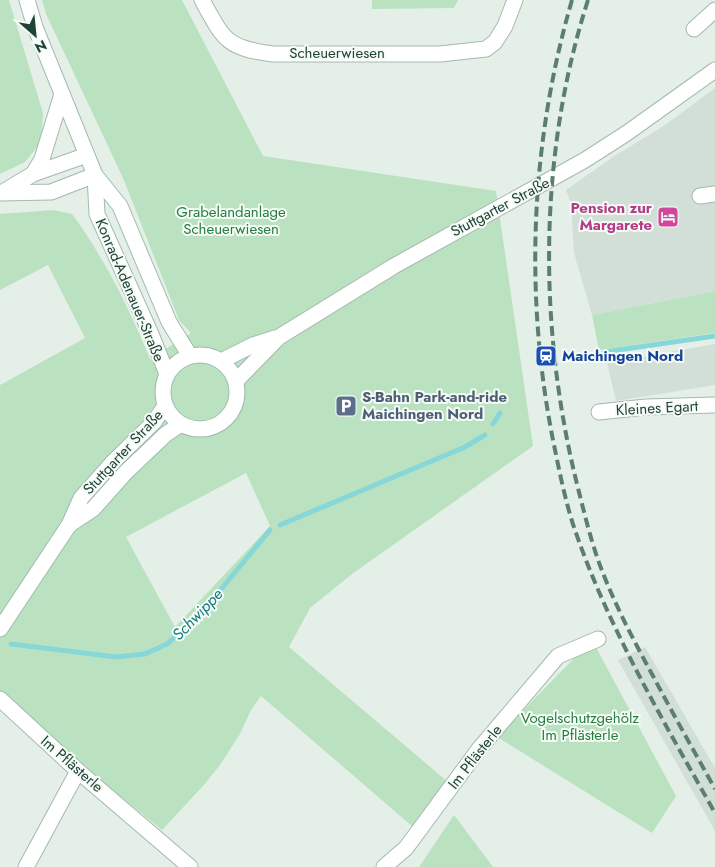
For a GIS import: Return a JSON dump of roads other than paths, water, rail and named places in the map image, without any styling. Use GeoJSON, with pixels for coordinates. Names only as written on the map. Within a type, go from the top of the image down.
{"type":"FeatureCollection","features":[{"type":"Feature","properties":{"kind":"street","name":"Konrad-Adenauer-Straße"},"geometry":{"type":"LineString","coordinates":[[27,0],[35,27],[95,176],[97,214],[167,374]]}},
{"type":"Feature","properties":{"kind":"street","name":"Scheuerwiesen"},"geometry":{"type":"LineString","coordinates":[[202,0],[223,35],[232,44],[252,51],[273,54],[440,54],[486,49],[495,42],[505,26],[515,0]]}},
{"type":"Feature","properties":{"kind":"street"},"geometry":{"type":"LineString","coordinates":[[694,29],[715,10]]}},
{"type":"Feature","properties":{"kind":"street","name":"Stuttgarter Straße"},"geometry":{"type":"LineString","coordinates":[[236,381],[279,337],[418,251],[585,160],[627,134],[715,70]]}},
{"type":"Feature","properties":{"kind":"street"},"geometry":{"type":"LineString","coordinates":[[34,174],[42,159],[62,94]]}},
{"type":"Feature","properties":{"kind":"street"},"geometry":{"type":"LineString","coordinates":[[1,193],[34,174],[87,155]]}},
{"type":"Feature","properties":{"kind":"street","name":"Konrad-Adenauer-Straße"},"geometry":{"type":"LineString","coordinates":[[95,176],[120,206],[169,322],[190,356]]}},
{"type":"Feature","properties":{"kind":"street"},"geometry":{"type":"LineString","coordinates":[[1,193],[52,192],[95,176]]}},
{"type":"Feature","properties":{"kind":"street","name":"Stuttgarter Straße"},"geometry":{"type":"LineString","coordinates":[[221,361],[253,345],[279,337]]}},
{"type":"Feature","properties":{"kind":"street"},"geometry":{"type":"LineString","coordinates":[[206,355],[221,361],[232,373],[236,381],[237,399],[229,415],[222,422],[206,429],[198,429],[181,424],[172,417],[165,406],[162,396],[167,374],[173,366],[190,356],[206,355]]}},
{"type":"Feature","properties":{"kind":"street","name":"Kleines Egart"},"geometry":{"type":"LineString","coordinates":[[599,412],[646,407],[715,405]]}},
{"type":"Feature","properties":{"kind":"street","name":"Stuttgarter Straße"},"geometry":{"type":"LineString","coordinates":[[0,629],[69,525],[81,498],[114,461],[154,422],[165,406]]}},
{"type":"Feature","properties":{"kind":"street","name":"Stuttgarter Straße"},"geometry":{"type":"LineString","coordinates":[[69,525],[93,509],[126,472],[166,434],[181,424]]}},
{"type":"Feature","properties":{"kind":"street","name":"Im Pflästerle"},"geometry":{"type":"LineString","coordinates":[[384,867],[406,848],[479,749],[558,656],[598,639]]}},
{"type":"Feature","properties":{"kind":"street","name":"Im Pflästerle"},"geometry":{"type":"LineString","coordinates":[[0,700],[78,771],[190,867]]}},
{"type":"Feature","properties":{"kind":"street"},"geometry":{"type":"LineString","coordinates":[[26,867],[78,771]]}},
{"type":"Feature","properties":{"kind":"waterway","name":"Schwippe"},"geometry":{"type":"LineString","coordinates":[[604,352],[715,336]]}},
{"type":"Feature","properties":{"kind":"waterway","name":"Schwippe"},"geometry":{"type":"LineString","coordinates":[[493,424],[500,413]]}},
{"type":"Feature","properties":{"kind":"waterway","name":"Schwippe"},"geometry":{"type":"LineString","coordinates":[[280,525],[465,447],[485,435]]}},
{"type":"Feature","properties":{"kind":"waterway","name":"Schwippe"},"geometry":{"type":"LineString","coordinates":[[11,644],[116,657],[145,654],[167,644],[198,617],[270,530]]}},
{"type":"Feature","properties":{"kind":"railway"},"geometry":{"type":"LineString","coordinates":[[572,0],[558,54],[547,110],[540,165],[536,221],[535,278],[544,390],[554,445],[572,522],[590,569],[621,641],[715,813]]}},
{"type":"Feature","properties":{"kind":"railway"},"geometry":{"type":"LineString","coordinates":[[588,0],[571,60],[559,122],[552,184],[549,247],[556,373],[566,435],[580,496],[589,532],[606,582],[639,650],[715,789]]}},
{"type":"Feature","properties":{"kind":"place","name":"Pension zur Margarete"},"geometry":{"type":"Point","coordinates":[668,217]}},
{"type":"Feature","properties":{"kind":"place","name":"Maichingen Nord"},"geometry":{"type":"Point","coordinates":[546,356]}},
{"type":"Feature","properties":{"kind":"place","name":"S-Bahn Park-and-ride Maichingen Nord"},"geometry":{"type":"Point","coordinates":[346,406]}},
{"type":"Feature","properties":{"kind":"park label","name":"Grabelandanlage Scheuerwiesen"},"geometry":{"type":"Point","coordinates":[231,220]}},
{"type":"Feature","properties":{"kind":"park label","name":"Vogelschutzgehölz Im Pflästerle"},"geometry":{"type":"Point","coordinates":[580,726]}}]}
